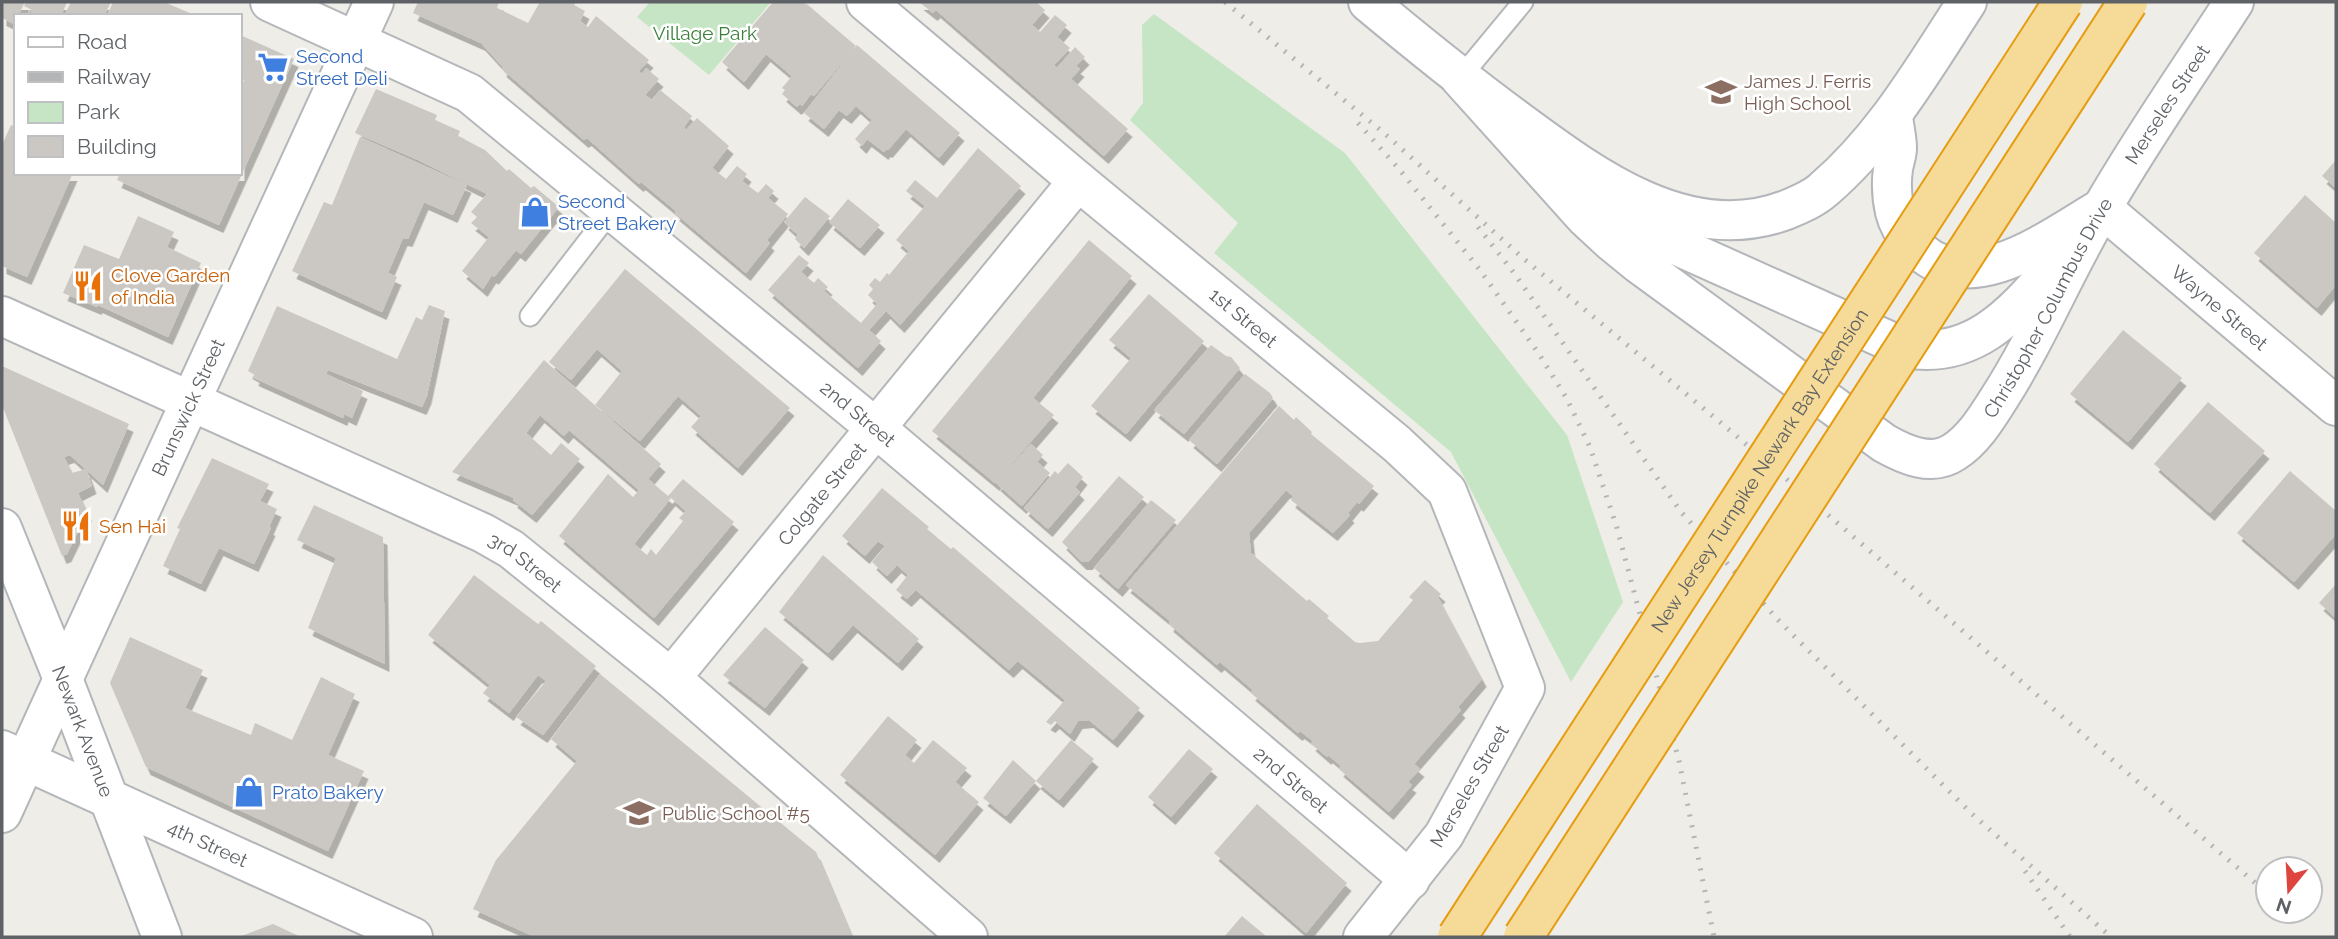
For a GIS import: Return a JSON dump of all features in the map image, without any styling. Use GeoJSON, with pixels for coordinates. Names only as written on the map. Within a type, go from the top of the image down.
{"type":"FeatureCollection","features":[{"type":"Feature","properties":{"kind":"highway","name":"New Jersey Turnpike Newark Bay Extension"},"geometry":{"type":"LineString","coordinates":[[1457,937],[2063,2]]}},
{"type":"Feature","properties":{"kind":"highway"},"geometry":{"type":"LineString","coordinates":[[1523,937],[2128,2]]}},
{"type":"Feature","properties":{"kind":"street","name":"2nd Street"},"geometry":{"type":"LineString","coordinates":[[270,2],[469,93],[877,429],[1410,880]]}},
{"type":"Feature","properties":{"kind":"street","name":"Brunswick Street"},"geometry":{"type":"LineString","coordinates":[[2,813],[14,755],[63,679],[374,2]]}},
{"type":"Feature","properties":{"kind":"street","name":"1st Street"},"geometry":{"type":"LineString","coordinates":[[866,2],[1397,444],[1447,491],[1525,688],[1519,698]]}},
{"type":"Feature","properties":{"kind":"street","name":"Christopher Columbus Drive"},"geometry":{"type":"LineString","coordinates":[[1368,2],[1460,78],[1569,158],[1606,181],[1667,209],[1694,217],[1721,220],[1747,220],[1773,215],[1822,192],[1893,116],[1967,2]]}},
{"type":"Feature","properties":{"kind":"street","name":"Merseles Street"},"geometry":{"type":"LineString","coordinates":[[2102,208],[2234,2]]}},
{"type":"Feature","properties":{"kind":"street","name":"Christopher Columbus Drive"},"geometry":{"type":"LineString","coordinates":[[1460,78],[1585,218],[1639,264],[1884,443],[1906,454],[1927,459],[1952,454],[1965,444],[1993,408],[2026,354],[2102,208]]}},
{"type":"Feature","properties":{"kind":"street"},"geometry":{"type":"LineString","coordinates":[[1893,116],[1897,151],[1892,191],[1895,212],[1902,231],[1916,247],[1944,266],[1960,269],[1992,266],[2033,248],[2102,208]]}},
{"type":"Feature","properties":{"kind":"street","name":"Christopher Columbus Drive"},"geometry":{"type":"LineString","coordinates":[[1511,135],[1594,199],[1644,231],[1905,348],[1923,351],[1940,351],[1966,343],[2010,314],[2059,262],[2102,208]]}},
{"type":"Feature","properties":{"kind":"street","name":"Colgate Street"},"geometry":{"type":"LineString","coordinates":[[671,678],[1078,181]]}},
{"type":"Feature","properties":{"kind":"street","name":"Wayne Street"},"geometry":{"type":"LineString","coordinates":[[2102,208],[2336,404]]}},
{"type":"Feature","properties":{"kind":"street","name":"3rd Street"},"geometry":{"type":"LineString","coordinates":[[2,316],[483,533],[511,550],[671,678],[948,930]]}},
{"type":"Feature","properties":{"kind":"street","name":"Newark Avenue"},"geometry":{"type":"LineString","coordinates":[[2,528],[162,937]]}},
{"type":"Feature","properties":{"kind":"street","name":"Merseles Street"},"geometry":{"type":"LineString","coordinates":[[1363,937],[1444,835],[1519,698]]}},
{"type":"Feature","properties":{"kind":"street","name":"4th Street"},"geometry":{"type":"LineString","coordinates":[[14,755],[413,937]]}},
{"type":"Feature","properties":{"kind":"lane"},"geometry":{"type":"LineString","coordinates":[[1460,78],[1523,2]]}},
{"type":"Feature","properties":{"kind":"lane"},"geometry":{"type":"LineString","coordinates":[[530,316],[612,210]]}},
{"type":"Feature","properties":{"kind":"green space","name":"Village Park"},"geometry":{"type":"Polygon","coordinates":[[[650,2],[771,2],[709,75],[637,17],[650,2]]]}},
{"type":"Feature","properties":{"kind":"green space"},"geometry":{"type":"Polygon","coordinates":[[[1154,14],[1345,153],[1567,435],[1623,602],[1571,682],[1451,452],[1214,253],[1238,223],[1130,120],[1143,103],[1142,25],[1154,14]]]}},
{"type":"Feature","properties":{"kind":"building"},"geometry":{"type":"Polygon","coordinates":[[[2,2],[25,2],[19,14],[14,14],[14,24],[2,18],[2,2]]]}},
{"type":"Feature","properties":{"kind":"building"},"geometry":{"type":"Polygon","coordinates":[[[26,2],[67,2],[62,14],[31,14],[32,10],[24,6],[26,2]]]}},
{"type":"Feature","properties":{"kind":"building"},"geometry":{"type":"Polygon","coordinates":[[[71,2],[111,2],[105,14],[65,14],[71,2]]]}},
{"type":"Feature","properties":{"kind":"building"},"geometry":{"type":"Polygon","coordinates":[[[113,2],[164,2],[192,14],[108,14],[113,2]]]}},
{"type":"Feature","properties":{"kind":"building"},"geometry":{"type":"Polygon","coordinates":[[[418,2],[499,2],[497,8],[528,23],[540,2],[576,2],[574,5],[585,11],[580,21],[588,27],[596,16],[649,60],[639,71],[642,74],[646,68],[659,79],[645,95],[652,100],[660,90],[692,116],[684,127],[686,130],[697,118],[729,146],[712,168],[726,179],[737,166],[747,174],[742,181],[758,193],[766,184],[774,191],[768,198],[788,214],[767,240],[770,243],[746,273],[675,213],[676,211],[641,182],[639,184],[587,138],[584,140],[502,69],[481,43],[413,13],[418,2]]]}},
{"type":"Feature","properties":{"kind":"building"},"geometry":{"type":"Polygon","coordinates":[[[773,2],[801,2],[808,5],[856,46],[814,96],[811,94],[802,106],[800,104],[797,107],[782,94],[785,90],[782,88],[792,76],[766,54],[744,82],[722,62],[773,2]]]}},
{"type":"Feature","properties":{"kind":"building"},"geometry":{"type":"Polygon","coordinates":[[[919,2],[1036,2],[1045,10],[1032,25],[1040,32],[1055,15],[1067,25],[1057,37],[1070,48],[1054,65],[1057,68],[1075,47],[1085,57],[1076,66],[1080,69],[1071,79],[1128,129],[1104,156],[936,10],[933,13],[919,2]]]}},
{"type":"Feature","properties":{"kind":"building"},"geometry":{"type":"Polygon","coordinates":[[[242,36],[294,59],[242,174],[242,85],[242,36]]]}},
{"type":"Feature","properties":{"kind":"building"},"geometry":{"type":"Polygon","coordinates":[[[857,45],[960,133],[939,158],[906,129],[884,152],[867,139],[862,146],[855,139],[872,120],[856,106],[847,116],[839,110],[824,129],[804,113],[857,45]]]}},
{"type":"Feature","properties":{"kind":"building"},"geometry":{"type":"Polygon","coordinates":[[[376,89],[437,115],[435,120],[460,131],[458,136],[485,150],[507,171],[509,169],[531,188],[534,186],[559,207],[521,254],[516,250],[494,277],[492,275],[483,289],[462,271],[489,237],[471,223],[477,217],[471,212],[487,194],[355,133],[376,89]]]}},
{"type":"Feature","properties":{"kind":"building"},"geometry":{"type":"Polygon","coordinates":[[[11,125],[14,126],[14,175],[72,175],[27,277],[2,266],[2,145],[11,125]]]}},
{"type":"Feature","properties":{"kind":"building"},"geometry":{"type":"Polygon","coordinates":[[[360,137],[467,185],[453,215],[424,202],[408,239],[403,238],[388,273],[397,277],[382,312],[292,271],[324,202],[332,205],[360,137]]]}},
{"type":"Feature","properties":{"kind":"building"},"geometry":{"type":"Polygon","coordinates":[[[978,148],[1021,186],[900,325],[886,311],[869,330],[881,341],[858,368],[768,290],[799,255],[809,263],[801,272],[814,283],[818,278],[828,287],[824,291],[861,323],[877,304],[868,295],[873,289],[869,285],[875,278],[880,282],[887,273],[889,275],[909,251],[896,240],[925,206],[906,191],[915,180],[937,198],[978,148]]]}},
{"type":"Feature","properties":{"kind":"building"},"geometry":{"type":"Polygon","coordinates":[[[2336,160],[2336,188],[2322,176],[2336,160]]]}},
{"type":"Feature","properties":{"kind":"building"},"geometry":{"type":"Polygon","coordinates":[[[119,175],[242,175],[219,225],[117,180],[119,175]]]}},
{"type":"Feature","properties":{"kind":"building"},"geometry":{"type":"Polygon","coordinates":[[[2305,195],[2336,223],[2336,285],[2317,308],[2254,253],[2305,195]]]}},
{"type":"Feature","properties":{"kind":"building"},"geometry":{"type":"Polygon","coordinates":[[[805,197],[830,216],[804,248],[795,239],[798,235],[784,222],[805,197]]]}},
{"type":"Feature","properties":{"kind":"building"},"geometry":{"type":"Polygon","coordinates":[[[848,199],[880,225],[860,248],[829,222],[848,199]]]}},
{"type":"Feature","properties":{"kind":"building"},"geometry":{"type":"Polygon","coordinates":[[[138,216],[174,232],[167,247],[201,263],[168,337],[98,305],[97,307],[63,293],[84,245],[119,259],[138,216]]]}},
{"type":"Feature","properties":{"kind":"building"},"geometry":{"type":"Polygon","coordinates":[[[1089,240],[1132,276],[1033,398],[1054,415],[995,483],[932,431],[1089,240]]]}},
{"type":"Feature","properties":{"kind":"building"},"geometry":{"type":"Polygon","coordinates":[[[625,269],[790,408],[738,468],[691,427],[701,416],[678,396],[640,441],[595,405],[622,371],[597,349],[571,380],[549,362],[625,269]]]}},
{"type":"Feature","properties":{"kind":"building"},"geometry":{"type":"Polygon","coordinates":[[[1149,294],[1204,341],[1126,434],[1091,406],[1131,358],[1109,340],[1149,294]]]}},
{"type":"Feature","properties":{"kind":"building"},"geometry":{"type":"Polygon","coordinates":[[[429,305],[445,311],[427,396],[422,407],[328,370],[326,374],[363,391],[352,418],[344,414],[343,418],[254,378],[255,375],[248,371],[277,306],[397,359],[416,317],[422,320],[429,305]]]}},
{"type":"Feature","properties":{"kind":"building"},"geometry":{"type":"Polygon","coordinates":[[[2123,330],[2182,378],[2128,442],[2070,394],[2123,330]]]}},
{"type":"Feature","properties":{"kind":"building"},"geometry":{"type":"Polygon","coordinates":[[[1211,345],[1231,357],[1240,368],[1184,434],[1154,410],[1211,345]]]}},
{"type":"Feature","properties":{"kind":"building"},"geometry":{"type":"Polygon","coordinates":[[[544,360],[661,464],[648,479],[668,496],[683,479],[734,522],[654,618],[559,536],[608,474],[633,497],[639,490],[569,430],[564,436],[540,415],[526,433],[551,455],[561,443],[580,459],[532,515],[513,500],[514,498],[452,472],[544,360]],[[671,498],[634,544],[647,555],[651,549],[656,555],[683,521],[679,518],[686,511],[671,498]]]}},
{"type":"Feature","properties":{"kind":"building"},"geometry":{"type":"Polygon","coordinates":[[[2,366],[129,424],[103,485],[86,470],[92,486],[78,493],[87,513],[67,554],[62,556],[2,405],[2,366]],[[70,455],[64,457],[72,473],[86,469],[70,455]]]}},
{"type":"Feature","properties":{"kind":"building"},"geometry":{"type":"Polygon","coordinates":[[[1245,374],[1273,398],[1217,464],[1189,440],[1245,374]]]}},
{"type":"Feature","properties":{"kind":"building"},"geometry":{"type":"Polygon","coordinates":[[[2208,402],[2265,451],[2210,513],[2154,464],[2208,402]]]}},
{"type":"Feature","properties":{"kind":"building"},"geometry":{"type":"Polygon","coordinates":[[[1279,406],[1294,420],[1296,417],[1311,434],[1374,486],[1359,504],[1357,502],[1348,513],[1350,515],[1333,533],[1291,500],[1293,496],[1286,490],[1249,533],[1251,553],[1307,601],[1309,599],[1329,616],[1327,618],[1355,642],[1360,643],[1378,641],[1413,600],[1409,597],[1425,580],[1441,594],[1438,597],[1482,679],[1458,707],[1461,710],[1414,764],[1420,769],[1408,782],[1412,785],[1389,812],[1339,769],[1341,766],[1311,743],[1313,741],[1300,731],[1298,733],[1251,693],[1253,690],[1220,662],[1217,665],[1126,585],[1279,406]]]}},
{"type":"Feature","properties":{"kind":"building"},"geometry":{"type":"Polygon","coordinates":[[[1031,444],[1043,455],[1037,462],[1050,473],[1022,506],[996,483],[1031,444]]]}},
{"type":"Feature","properties":{"kind":"building"},"geometry":{"type":"Polygon","coordinates":[[[212,458],[269,484],[260,501],[277,509],[254,564],[219,548],[201,584],[163,566],[180,529],[177,528],[212,458]]]}},
{"type":"Feature","properties":{"kind":"building"},"geometry":{"type":"Polygon","coordinates":[[[1068,463],[1083,477],[1075,487],[1080,492],[1048,529],[1024,508],[1055,471],[1058,474],[1068,463]]]}},
{"type":"Feature","properties":{"kind":"building"},"geometry":{"type":"Polygon","coordinates":[[[2290,471],[2336,511],[2336,534],[2294,582],[2237,533],[2290,471]]]}},
{"type":"Feature","properties":{"kind":"building"},"geometry":{"type":"Polygon","coordinates":[[[1119,476],[1144,497],[1088,562],[1082,562],[1062,542],[1119,476]]]}},
{"type":"Feature","properties":{"kind":"building"},"geometry":{"type":"Polygon","coordinates":[[[882,488],[1140,708],[1113,740],[1089,720],[1078,721],[1070,734],[1055,721],[1051,725],[1046,722],[1065,700],[1018,661],[1009,670],[916,590],[907,599],[896,590],[908,575],[897,565],[887,576],[872,562],[885,546],[878,541],[865,556],[842,536],[882,488]]]}},
{"type":"Feature","properties":{"kind":"building"},"geometry":{"type":"Polygon","coordinates":[[[1151,500],[1176,520],[1118,589],[1094,568],[1151,500]]]}},
{"type":"Feature","properties":{"kind":"building"},"geometry":{"type":"Polygon","coordinates":[[[314,505],[383,537],[385,664],[308,628],[336,558],[297,540],[314,505]]]}},
{"type":"Feature","properties":{"kind":"building"},"geometry":{"type":"Polygon","coordinates":[[[823,555],[919,639],[898,663],[853,625],[828,653],[779,612],[823,555]]]}},
{"type":"Feature","properties":{"kind":"building"},"geometry":{"type":"Polygon","coordinates":[[[474,575],[538,624],[541,621],[596,666],[543,735],[516,717],[546,681],[538,675],[509,713],[483,693],[490,685],[428,635],[474,575]]]}},
{"type":"Feature","properties":{"kind":"building"},"geometry":{"type":"Polygon","coordinates":[[[2336,584],[2336,618],[2319,603],[2336,584]]]}},
{"type":"Feature","properties":{"kind":"building"},"geometry":{"type":"Polygon","coordinates":[[[765,627],[804,660],[765,708],[723,675],[765,627]]]}},
{"type":"Feature","properties":{"kind":"building"},"geometry":{"type":"Polygon","coordinates":[[[130,637],[203,670],[185,708],[251,735],[255,723],[292,740],[321,677],[355,694],[328,755],[364,771],[328,851],[146,767],[110,683],[130,637]]]}},
{"type":"Feature","properties":{"kind":"building","name":"Public School #5"},"geometry":{"type":"Polygon","coordinates":[[[600,674],[816,852],[852,937],[535,937],[473,909],[496,860],[577,761],[551,739],[600,674]]]}},
{"type":"Feature","properties":{"kind":"building"},"geometry":{"type":"Polygon","coordinates":[[[888,716],[917,740],[905,755],[914,763],[933,740],[967,768],[955,782],[979,802],[935,855],[840,775],[888,716]]]}},
{"type":"Feature","properties":{"kind":"building"},"geometry":{"type":"Polygon","coordinates":[[[1071,740],[1094,759],[1059,800],[1036,781],[1071,740]]]}},
{"type":"Feature","properties":{"kind":"building"},"geometry":{"type":"Polygon","coordinates":[[[1189,749],[1213,769],[1171,817],[1148,797],[1189,749]]]}},
{"type":"Feature","properties":{"kind":"building"},"geometry":{"type":"Polygon","coordinates":[[[1013,760],[1036,781],[1006,816],[983,798],[1013,760]]]}},
{"type":"Feature","properties":{"kind":"building"},"geometry":{"type":"Polygon","coordinates":[[[1257,804],[1347,883],[1306,933],[1214,853],[1257,804]]]}},
{"type":"Feature","properties":{"kind":"building"},"geometry":{"type":"Polygon","coordinates":[[[1242,916],[1267,937],[1224,937],[1242,916]]]}},
{"type":"Feature","properties":{"kind":"building"},"geometry":{"type":"Polygon","coordinates":[[[273,924],[301,937],[239,937],[273,924]]]}},
{"type":"Feature","properties":{"kind":"railway"},"geometry":{"type":"LineString","coordinates":[[1225,2],[1384,133],[1524,259],[1733,433],[2254,882]]}},
{"type":"Feature","properties":{"kind":"railway"},"geometry":{"type":"LineString","coordinates":[[1358,123],[1399,169],[1480,270],[1567,399],[1590,447],[1617,528],[1679,761],[1714,937]]}},
{"type":"Feature","properties":{"kind":"railway"},"geometry":{"type":"LineString","coordinates":[[1478,227],[1514,273],[1681,512],[1780,622],[1972,814],[2111,937]]}},
{"type":"Feature","properties":{"kind":"railway"},"geometry":{"type":"LineString","coordinates":[[2025,871],[2070,937]]}},
{"type":"Feature","properties":{"kind":"place","name":"Second Street Deli"},"geometry":{"type":"Point","coordinates":[273,67]}},
{"type":"Feature","properties":{"kind":"place","name":"James J. Ferris High School"},"geometry":{"type":"Point","coordinates":[1721,92]}},
{"type":"Feature","properties":{"kind":"place","name":"Second Street Bakery"},"geometry":{"type":"Point","coordinates":[535,212]}},
{"type":"Feature","properties":{"kind":"place","name":"Clove Garden of India"},"geometry":{"type":"Point","coordinates":[88,286]}},
{"type":"Feature","properties":{"kind":"place","name":"Sen Hai"},"geometry":{"type":"Point","coordinates":[76,526]}},
{"type":"Feature","properties":{"kind":"place","name":"Prato Bakery"},"geometry":{"type":"Point","coordinates":[249,792]}},
{"type":"Feature","properties":{"kind":"place","name":"Public School #5"},"geometry":{"type":"Point","coordinates":[639,813]}}]}
